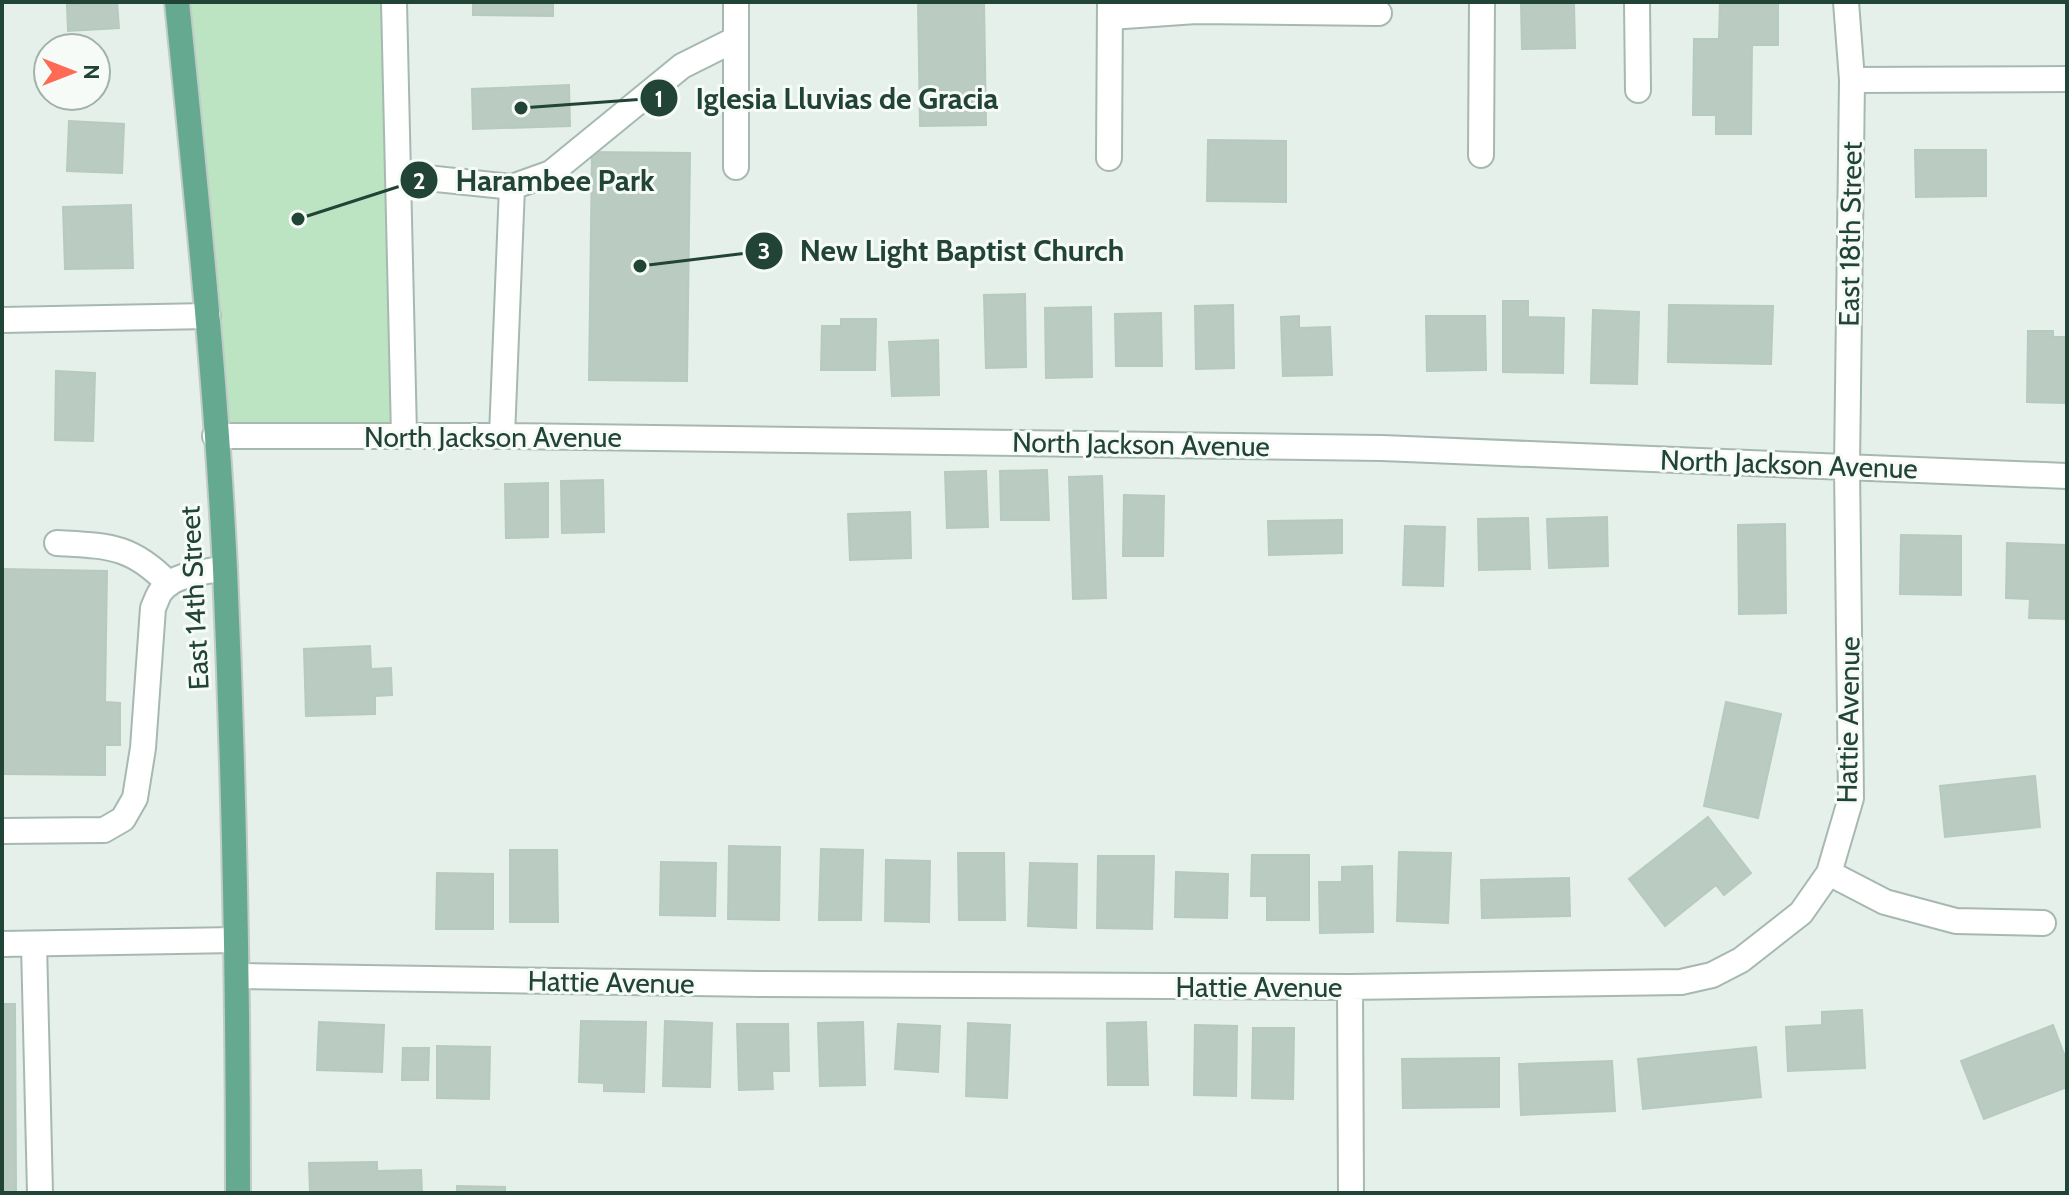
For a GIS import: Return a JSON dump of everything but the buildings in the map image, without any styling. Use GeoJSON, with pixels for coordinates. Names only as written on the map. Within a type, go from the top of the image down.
{"type":"FeatureCollection","features":[{"type":"Feature","properties":{"kind":"main road","name":"East 14th Street"},"geometry":{"type":"LineString","coordinates":[[177,2],[208,316],[225,568],[238,976],[238,1193]]}},
{"type":"Feature","properties":{"kind":"street"},"geometry":{"type":"LineString","coordinates":[[394,2],[404,435]]}},
{"type":"Feature","properties":{"kind":"street"},"geometry":{"type":"LineString","coordinates":[[736,2],[736,167]]}},
{"type":"Feature","properties":{"kind":"street"},"geometry":{"type":"LineString","coordinates":[[1481,155],[1482,2]]}},
{"type":"Feature","properties":{"kind":"street"},"geometry":{"type":"LineString","coordinates":[[1637,2],[1638,90]]}},
{"type":"Feature","properties":{"kind":"street","name":"East 18th Street"},"geometry":{"type":"LineString","coordinates":[[1846,2],[1852,80],[1847,467]]}},
{"type":"Feature","properties":{"kind":"street"},"geometry":{"type":"LineString","coordinates":[[1109,158],[1110,10],[1196,7],[1379,13]]}},
{"type":"Feature","properties":{"kind":"street"},"geometry":{"type":"LineString","coordinates":[[398,175],[512,187],[551,173],[682,66],[736,39]]}},
{"type":"Feature","properties":{"kind":"street"},"geometry":{"type":"LineString","coordinates":[[1852,80],[2067,79]]}},
{"type":"Feature","properties":{"kind":"street"},"geometry":{"type":"LineString","coordinates":[[502,436],[512,187]]}},
{"type":"Feature","properties":{"kind":"street"},"geometry":{"type":"LineString","coordinates":[[2,320],[208,316]]}},
{"type":"Feature","properties":{"kind":"street","name":"North Jackson Avenue"},"geometry":{"type":"LineString","coordinates":[[215,436],[502,436],[1382,448],[2067,476]]}},
{"type":"Feature","properties":{"kind":"street","name":"Hattie Avenue"},"geometry":{"type":"LineString","coordinates":[[238,976],[760,984],[1350,987],[1681,982],[1712,975],[1741,960],[1801,913],[1829,873],[1851,798],[1847,467]]}},
{"type":"Feature","properties":{"kind":"street"},"geometry":{"type":"LineString","coordinates":[[57,543],[99,545],[131,552],[153,567],[169,584]]}},
{"type":"Feature","properties":{"kind":"street"},"geometry":{"type":"LineString","coordinates":[[2,831],[104,830],[123,819],[135,798],[143,748],[153,608],[162,588],[169,584],[184,577],[225,568]]}},
{"type":"Feature","properties":{"kind":"street"},"geometry":{"type":"LineString","coordinates":[[1829,873],[1885,902],[1956,921],[2043,923]]}},
{"type":"Feature","properties":{"kind":"street"},"geometry":{"type":"LineString","coordinates":[[2,944],[235,940]]}},
{"type":"Feature","properties":{"kind":"street"},"geometry":{"type":"LineString","coordinates":[[34,944],[40,1193]]}},
{"type":"Feature","properties":{"kind":"street"},"geometry":{"type":"LineString","coordinates":[[1350,987],[1351,1193]]}},
{"type":"Feature","properties":{"kind":"green space"},"geometry":{"type":"Polygon","coordinates":[[[175,2],[397,2],[404,435],[215,436],[175,2]]]}},
{"type":"Feature","properties":{"kind":"place","name":"Iglesia Lluvias de Gracia"},"geometry":{"type":"Point","coordinates":[521,108]}},
{"type":"Feature","properties":{"kind":"place","name":"Harambee Park"},"geometry":{"type":"Point","coordinates":[298,219]}},
{"type":"Feature","properties":{"kind":"place","name":"New Light Baptist Church"},"geometry":{"type":"Point","coordinates":[640,266]}}]}
